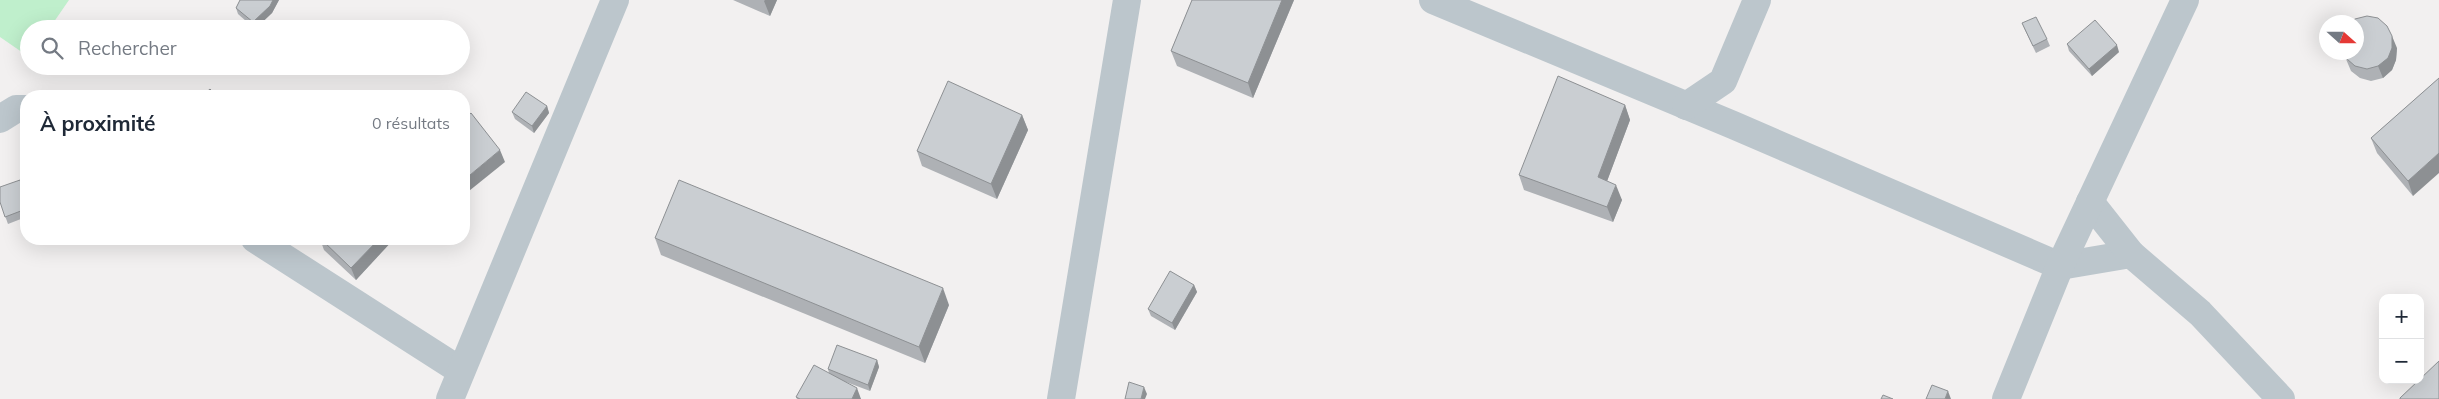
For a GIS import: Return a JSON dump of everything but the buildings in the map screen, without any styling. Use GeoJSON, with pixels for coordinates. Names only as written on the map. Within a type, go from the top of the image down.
{"type":"FeatureCollection","features":[{"type":"Feature","properties":{"kind":"street"},"geometry":{"type":"LineString","coordinates":[[450,399],[615,0]]}},
{"type":"Feature","properties":{"kind":"street"},"geometry":{"type":"LineString","coordinates":[[1060,399],[1127,0]]}},
{"type":"Feature","properties":{"kind":"street"},"geometry":{"type":"LineString","coordinates":[[1433,0],[1733,125],[2060,266],[2131,254]]}},
{"type":"Feature","properties":{"kind":"street"},"geometry":{"type":"LineString","coordinates":[[1686,106],[1723,81],[1756,0]]}},
{"type":"Feature","properties":{"kind":"street"},"geometry":{"type":"LineString","coordinates":[[2006,399],[2060,266],[2185,0]]}},
{"type":"Feature","properties":{"kind":"street"},"geometry":{"type":"LineString","coordinates":[[1723,81],[1733,125]]}},
{"type":"Feature","properties":{"kind":"street"},"geometry":{"type":"LineString","coordinates":[[2090,202],[2131,254],[2200,313],[2281,399]]}},
{"type":"Feature","properties":{"kind":"street"},"geometry":{"type":"LineString","coordinates":[[264,245],[461,371]]}},
{"type":"Feature","properties":{"kind":"green space"},"geometry":{"type":"Polygon","coordinates":[[[0,0],[69,0],[55,20],[20,20],[20,51],[0,37],[0,0]]]}}]}
